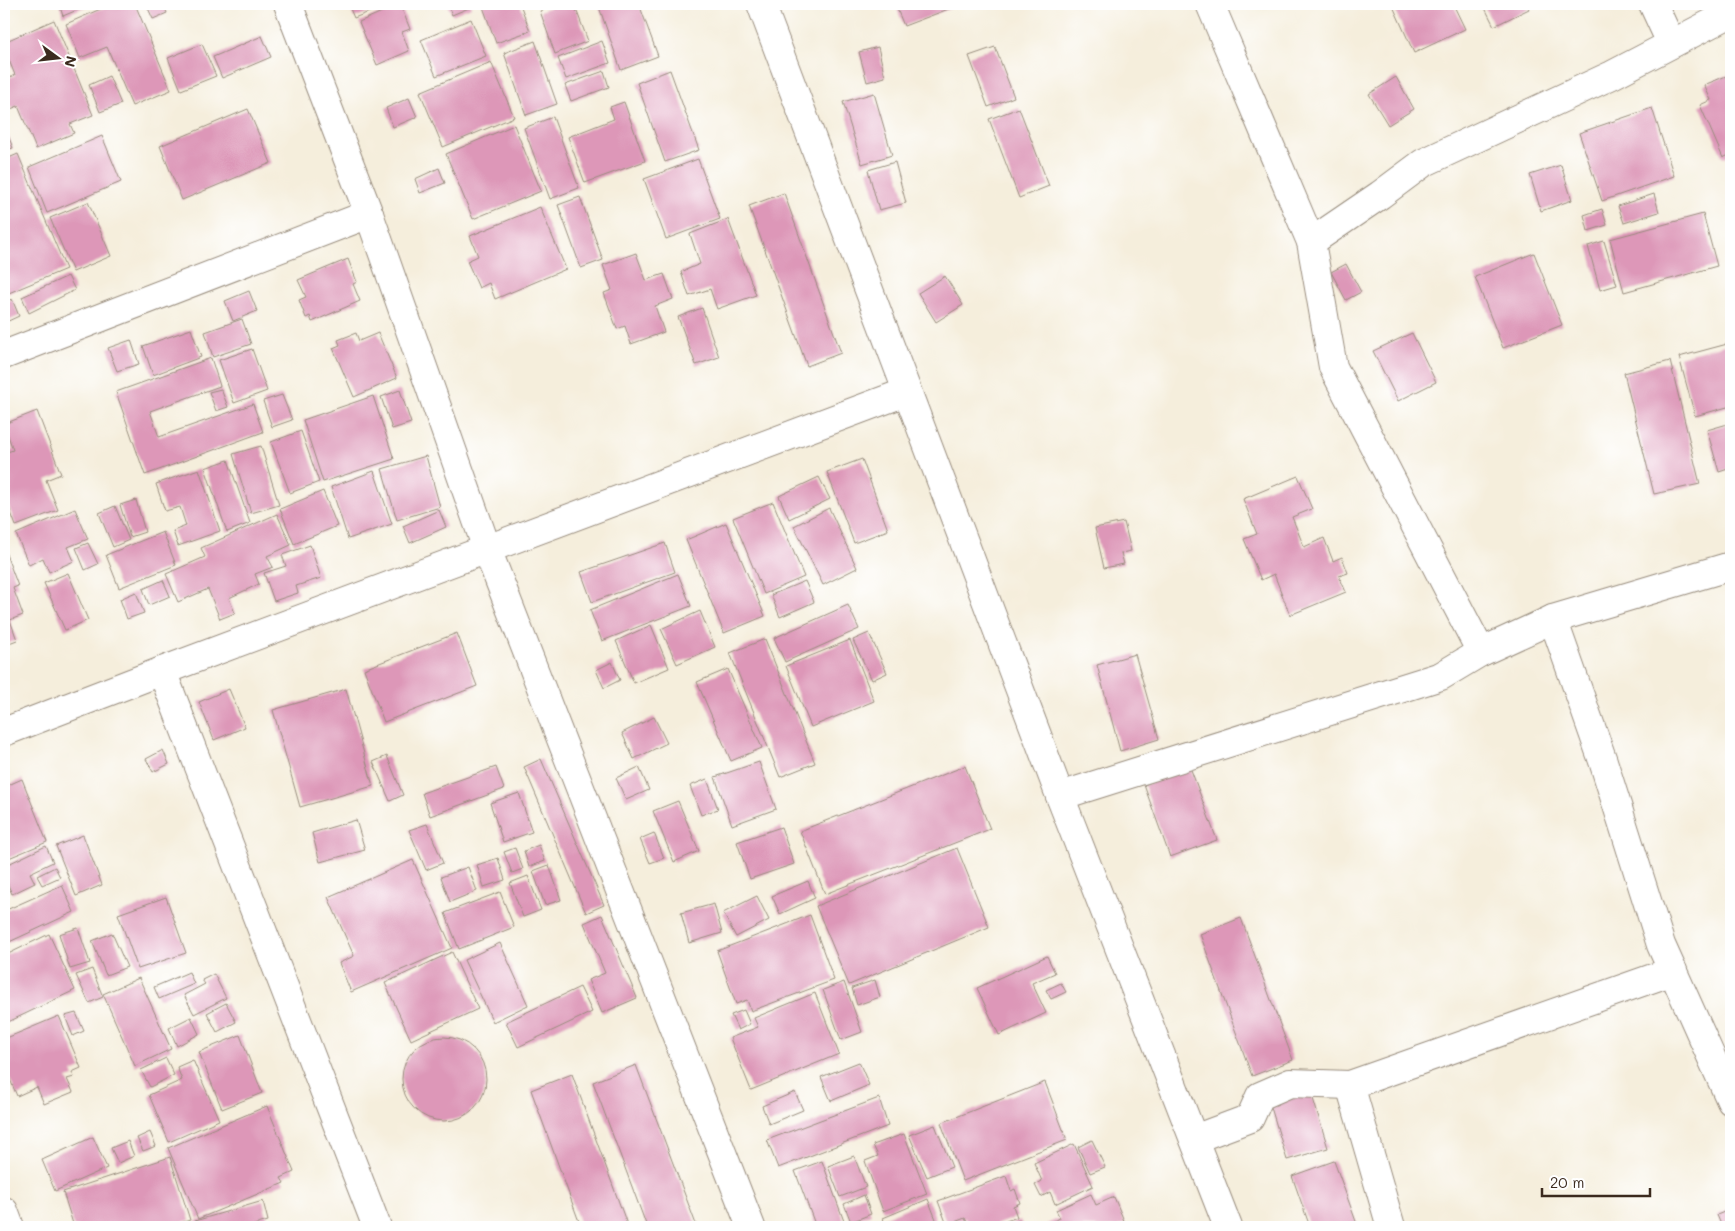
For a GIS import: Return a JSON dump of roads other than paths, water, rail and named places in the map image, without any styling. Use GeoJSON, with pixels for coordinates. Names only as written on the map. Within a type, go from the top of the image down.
{"type":"FeatureCollection","features":[{"type":"Feature","properties":{"kind":"street"},"geometry":{"type":"LineString","coordinates":[[288,4],[369,214],[487,549],[751,1227]]}},
{"type":"Feature","properties":{"kind":"street"},"geometry":{"type":"LineString","coordinates":[[761,4],[1060,796],[1228,1227]]}},
{"type":"Feature","properties":{"kind":"street"},"geometry":{"type":"LineString","coordinates":[[1210,4],[1310,242],[1333,367],[1481,652]]}},
{"type":"Feature","properties":{"kind":"street"},"geometry":{"type":"LineString","coordinates":[[1653,4],[1671,43]]}},
{"type":"Feature","properties":{"kind":"street"},"geometry":{"type":"LineString","coordinates":[[1310,242],[1380,195],[1423,163],[1612,75],[1731,13]]}},
{"type":"Feature","properties":{"kind":"street"},"geometry":{"type":"LineString","coordinates":[[4,355],[369,214]]}},
{"type":"Feature","properties":{"kind":"street"},"geometry":{"type":"LineString","coordinates":[[4,732],[906,392]]}},
{"type":"Feature","properties":{"kind":"street"},"geometry":{"type":"LineString","coordinates":[[1060,796],[1441,676],[1481,652],[1553,619],[1731,566]]}},
{"type":"Feature","properties":{"kind":"street"},"geometry":{"type":"LineString","coordinates":[[1553,619],[1603,761],[1661,945],[1731,1101]]}},
{"type":"Feature","properties":{"kind":"street"},"geometry":{"type":"LineString","coordinates":[[162,671],[377,1227]]}},
{"type":"Feature","properties":{"kind":"street"},"geometry":{"type":"LineString","coordinates":[[1194,1139],[1250,1118],[1260,1096],[1290,1083],[1350,1085],[1673,971]]}},
{"type":"Feature","properties":{"kind":"street"},"geometry":{"type":"LineString","coordinates":[[1350,1085],[1391,1227]]}},
{"type":"Feature","properties":{"kind":"street"},"geometry":{"type":"LineString","coordinates":[[4,1211],[10,1227]]}}]}
